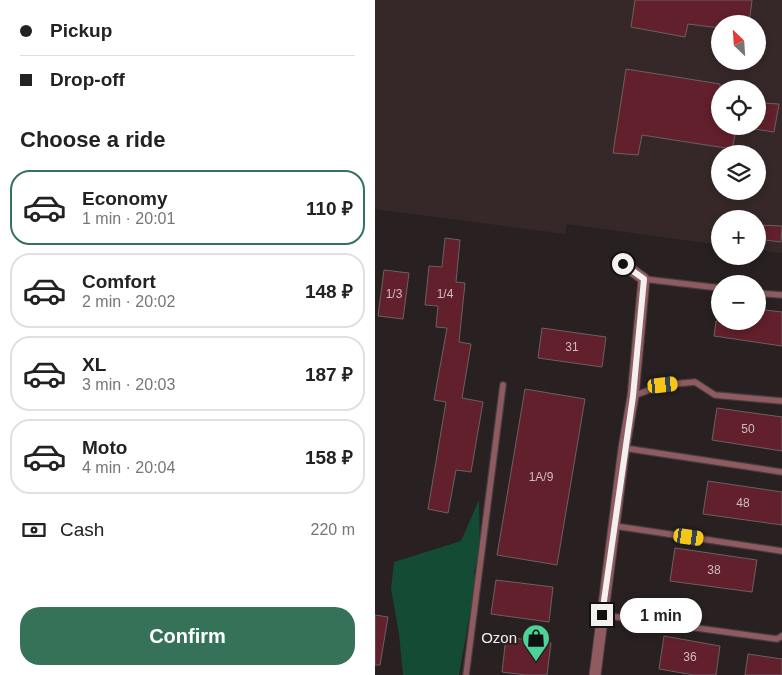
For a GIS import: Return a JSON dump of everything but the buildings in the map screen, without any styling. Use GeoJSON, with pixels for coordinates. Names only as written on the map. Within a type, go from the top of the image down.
{"type":"FeatureCollection","features":[{"type":"Feature","properties":{"kind":"street"},"geometry":{"type":"LineString","coordinates":[[595,675],[624,448],[633,396],[644,279],[623,264]]}},
{"type":"Feature","properties":{"kind":"lane"},"geometry":{"type":"LineString","coordinates":[[644,279],[711,287]]}},
{"type":"Feature","properties":{"kind":"lane"},"geometry":{"type":"LineString","coordinates":[[766,293],[782,295]]}},
{"type":"Feature","properties":{"kind":"lane"},"geometry":{"type":"LineString","coordinates":[[633,396],[663,385],[695,382],[715,394],[782,401]]}},
{"type":"Feature","properties":{"kind":"lane"},"geometry":{"type":"LineString","coordinates":[[466,675],[503,385]]}},
{"type":"Feature","properties":{"kind":"lane"},"geometry":{"type":"LineString","coordinates":[[624,448],[782,472]]}},
{"type":"Feature","properties":{"kind":"lane"},"geometry":{"type":"LineString","coordinates":[[615,526],[782,552]]}},
{"type":"Feature","properties":{"kind":"lane"},"geometry":{"type":"LineString","coordinates":[[602,615],[777,639],[782,636]]}},
{"type":"Feature","properties":{"kind":"shaded area"},"geometry":{"type":"Polygon","coordinates":[[[375,0],[782,0],[782,253],[766,251],[766,210],[711,210],[711,244],[567,224],[565,234],[375,209],[375,0]]]}},
{"type":"Feature","properties":{"kind":"green space"},"geometry":{"type":"Polygon","coordinates":[[[479,500],[480,555],[474,571],[477,592],[470,613],[459,675],[403,675],[399,634],[391,589],[394,562],[461,541],[479,500]]]}},
{"type":"Feature","properties":{"kind":"place","name":"Ozon"},"geometry":{"type":"Point","coordinates":[536,662]}},
{"type":"Feature","properties":{"kind":"route"},"geometry":{"type":"LineString","coordinates":[[602,615],[624,448],[633,396],[644,279],[623,264]]}}]}
